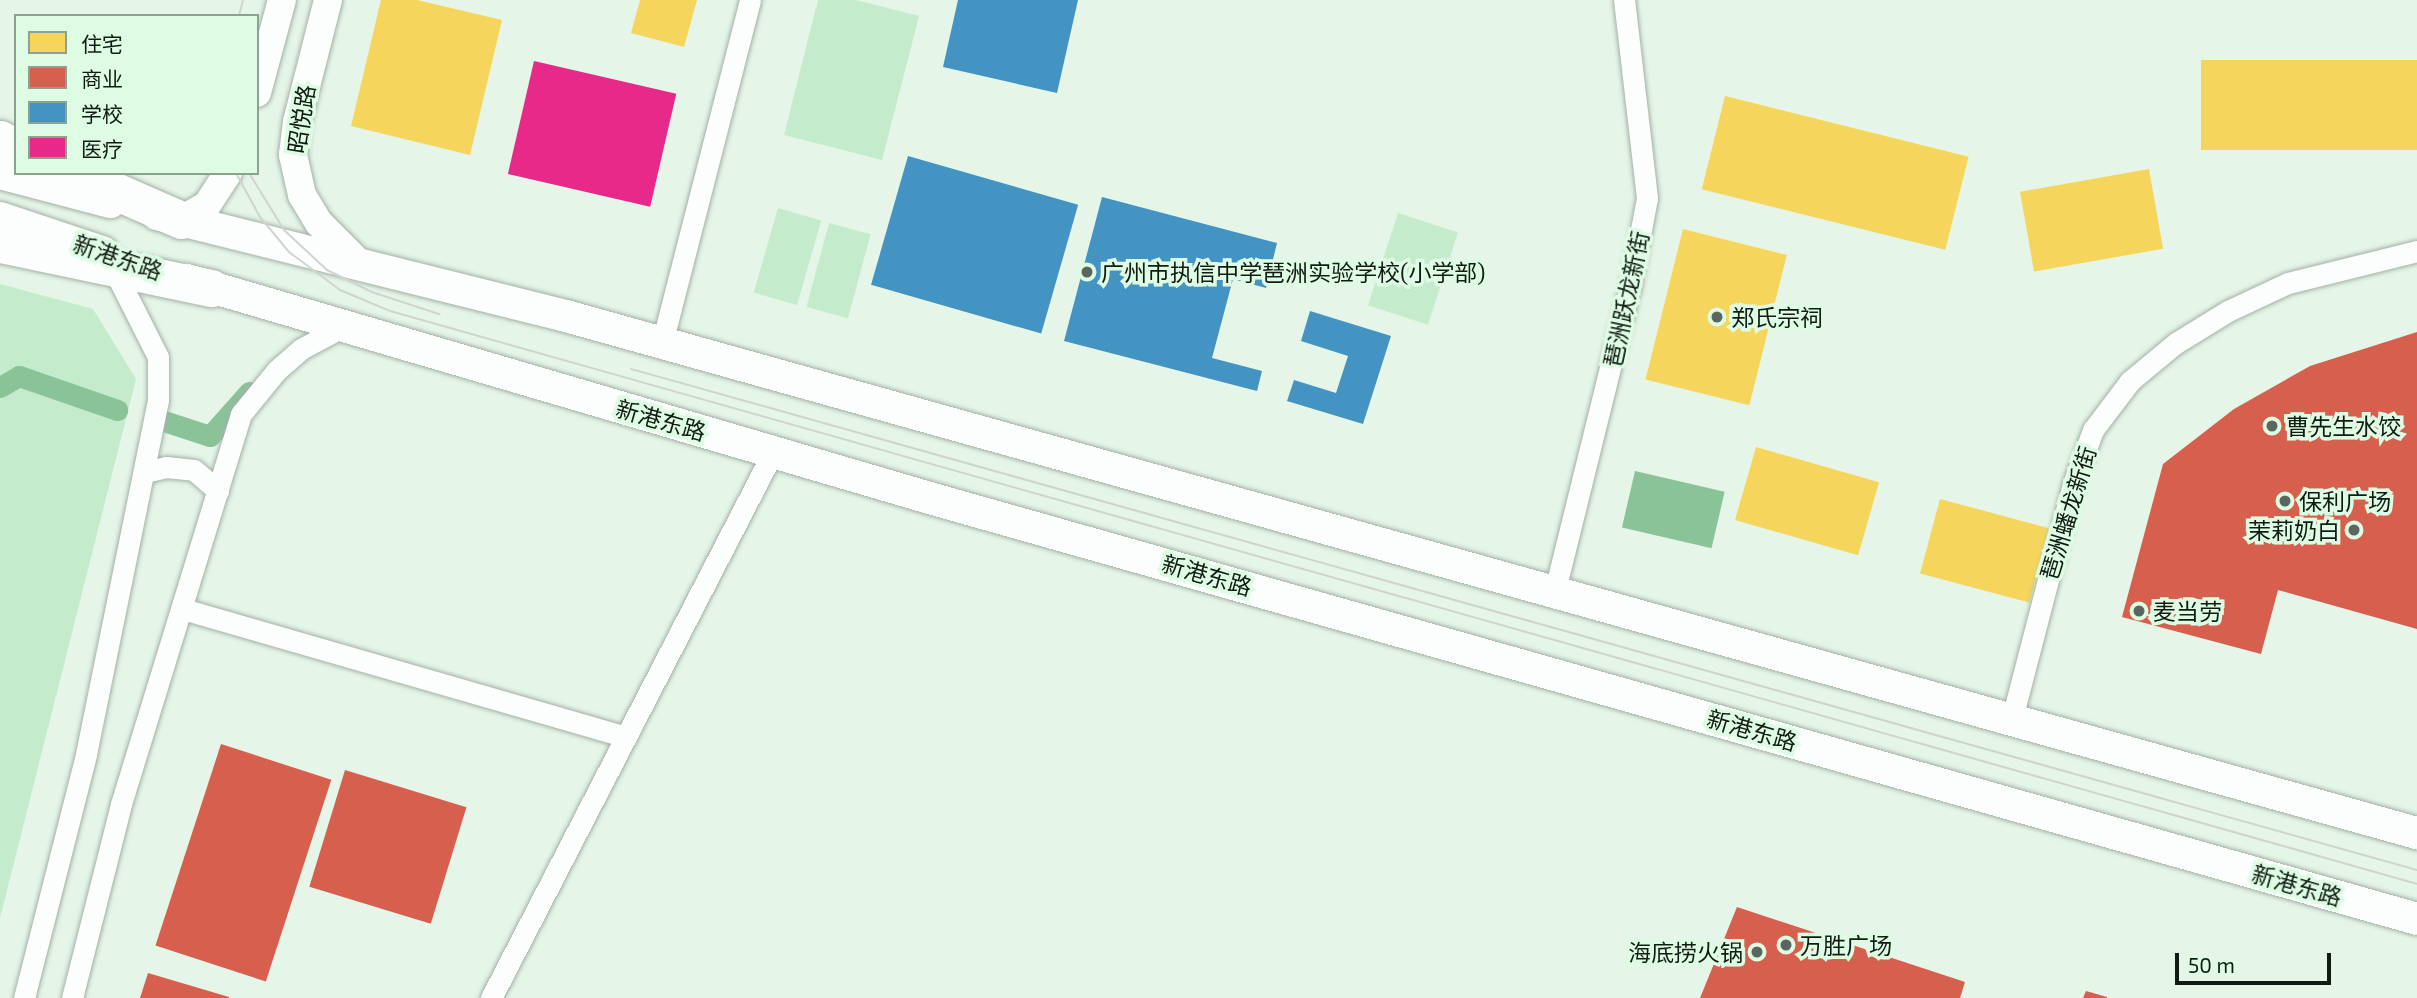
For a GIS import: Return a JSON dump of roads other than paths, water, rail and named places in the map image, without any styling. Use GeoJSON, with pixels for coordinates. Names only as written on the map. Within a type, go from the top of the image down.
{"type":"FeatureCollection","features":[{"type":"Feature","properties":{"kind":"highway"},"geometry":{"type":"LineString","coordinates":[[79,175],[181,219]]}},
{"type":"Feature","properties":{"kind":"highway"},"geometry":{"type":"LineString","coordinates":[[0,244],[112,265],[211,288]]}},
{"type":"Feature","properties":{"kind":"highway"},"geometry":{"type":"LineString","coordinates":[[0,255],[112,265]]}},
{"type":"Feature","properties":{"kind":"main road","name":"昭悦路"},"geometry":{"type":"LineString","coordinates":[[259,86],[282,0]]}},
{"type":"Feature","properties":{"kind":"main road","name":"昭悦路"},"geometry":{"type":"LineString","coordinates":[[328,0],[297,122],[293,155],[302,195],[318,223],[356,260]]}},
{"type":"Feature","properties":{"kind":"main road"},"geometry":{"type":"LineString","coordinates":[[0,173],[356,260],[662,343],[2011,722],[2417,833]]}},
{"type":"Feature","properties":{"kind":"main road"},"geometry":{"type":"LineString","coordinates":[[181,219],[206,205],[227,175]]}},
{"type":"Feature","properties":{"kind":"main road","name":"新港东路"},"geometry":{"type":"LineString","coordinates":[[0,218],[112,265]]}},
{"type":"Feature","properties":{"kind":"main road","name":"新港东路"},"geometry":{"type":"LineString","coordinates":[[211,288],[340,328],[772,452],[2417,919]]}},
{"type":"Feature","properties":{"kind":"street"},"geometry":{"type":"LineString","coordinates":[[662,343],[750,0]]}},
{"type":"Feature","properties":{"kind":"street","name":"琶洲跃龙新街"},"geometry":{"type":"LineString","coordinates":[[1554,594],[1630,288],[1647,198],[1624,0]]}},
{"type":"Feature","properties":{"kind":"street","name":"琶洲蟠龙新街"},"geometry":{"type":"LineString","coordinates":[[2011,722],[2073,484],[2093,430],[2130,381],[2175,343],[2228,311],[2288,283],[2340,267],[2417,251]]}},
{"type":"Feature","properties":{"kind":"street"},"geometry":{"type":"LineString","coordinates":[[24,998],[86,754],[158,400],[158,357],[112,265]]}},
{"type":"Feature","properties":{"kind":"street"},"geometry":{"type":"LineString","coordinates":[[72,998],[121,804],[241,414],[253,394],[301,349],[340,328]]}},
{"type":"Feature","properties":{"kind":"street"},"geometry":{"type":"LineString","coordinates":[[491,998],[772,452]]}},
{"type":"Feature","properties":{"kind":"street"},"geometry":{"type":"LineString","coordinates":[[145,472],[166,467],[194,470],[218,491]]}},
{"type":"Feature","properties":{"kind":"street"},"geometry":{"type":"LineString","coordinates":[[183,609],[626,737]]}},
{"type":"Feature","properties":{"kind":"waterway"},"geometry":{"type":"LineString","coordinates":[[0,387],[19,376],[117,410]]}},
{"type":"Feature","properties":{"kind":"waterway"},"geometry":{"type":"LineString","coordinates":[[167,422],[210,436],[249,392]]}},
{"type":"Feature","properties":{"kind":"tram line"},"geometry":{"type":"LineString","coordinates":[[240,14],[243,0]]}},
{"type":"Feature","properties":{"kind":"tram line"},"geometry":{"type":"LineString","coordinates":[[237,175],[260,217],[289,252],[340,290],[390,311],[2417,884]]}},
{"type":"Feature","properties":{"kind":"tram line"},"geometry":{"type":"LineString","coordinates":[[250,175],[284,230],[327,270],[372,292],[439,314]]}},
{"type":"Feature","properties":{"kind":"tram line"},"geometry":{"type":"LineString","coordinates":[[631,369],[2417,870]]}},
{"type":"Feature","properties":{"kind":"place","name":"广州市执信中学琶洲实验学校(小学部)"},"geometry":{"type":"Point","coordinates":[1087,272]}},
{"type":"Feature","properties":{"kind":"place","name":"郑氏宗祠"},"geometry":{"type":"Point","coordinates":[1717,317]}},
{"type":"Feature","properties":{"kind":"place","name":"曹先生水饺"},"geometry":{"type":"Point","coordinates":[2272,426]}},
{"type":"Feature","properties":{"kind":"place","name":"保利广场"},"geometry":{"type":"Point","coordinates":[2285,501]}},
{"type":"Feature","properties":{"kind":"place","name":"茉莉奶白"},"geometry":{"type":"Point","coordinates":[2354,530]}},
{"type":"Feature","properties":{"kind":"place","name":"麦当劳"},"geometry":{"type":"Point","coordinates":[2139,611]}},
{"type":"Feature","properties":{"kind":"place","name":"万胜广场"},"geometry":{"type":"Point","coordinates":[1786,945]}},
{"type":"Feature","properties":{"kind":"place","name":"海底捞火锅"},"geometry":{"type":"Point","coordinates":[1757,952]}}]}
